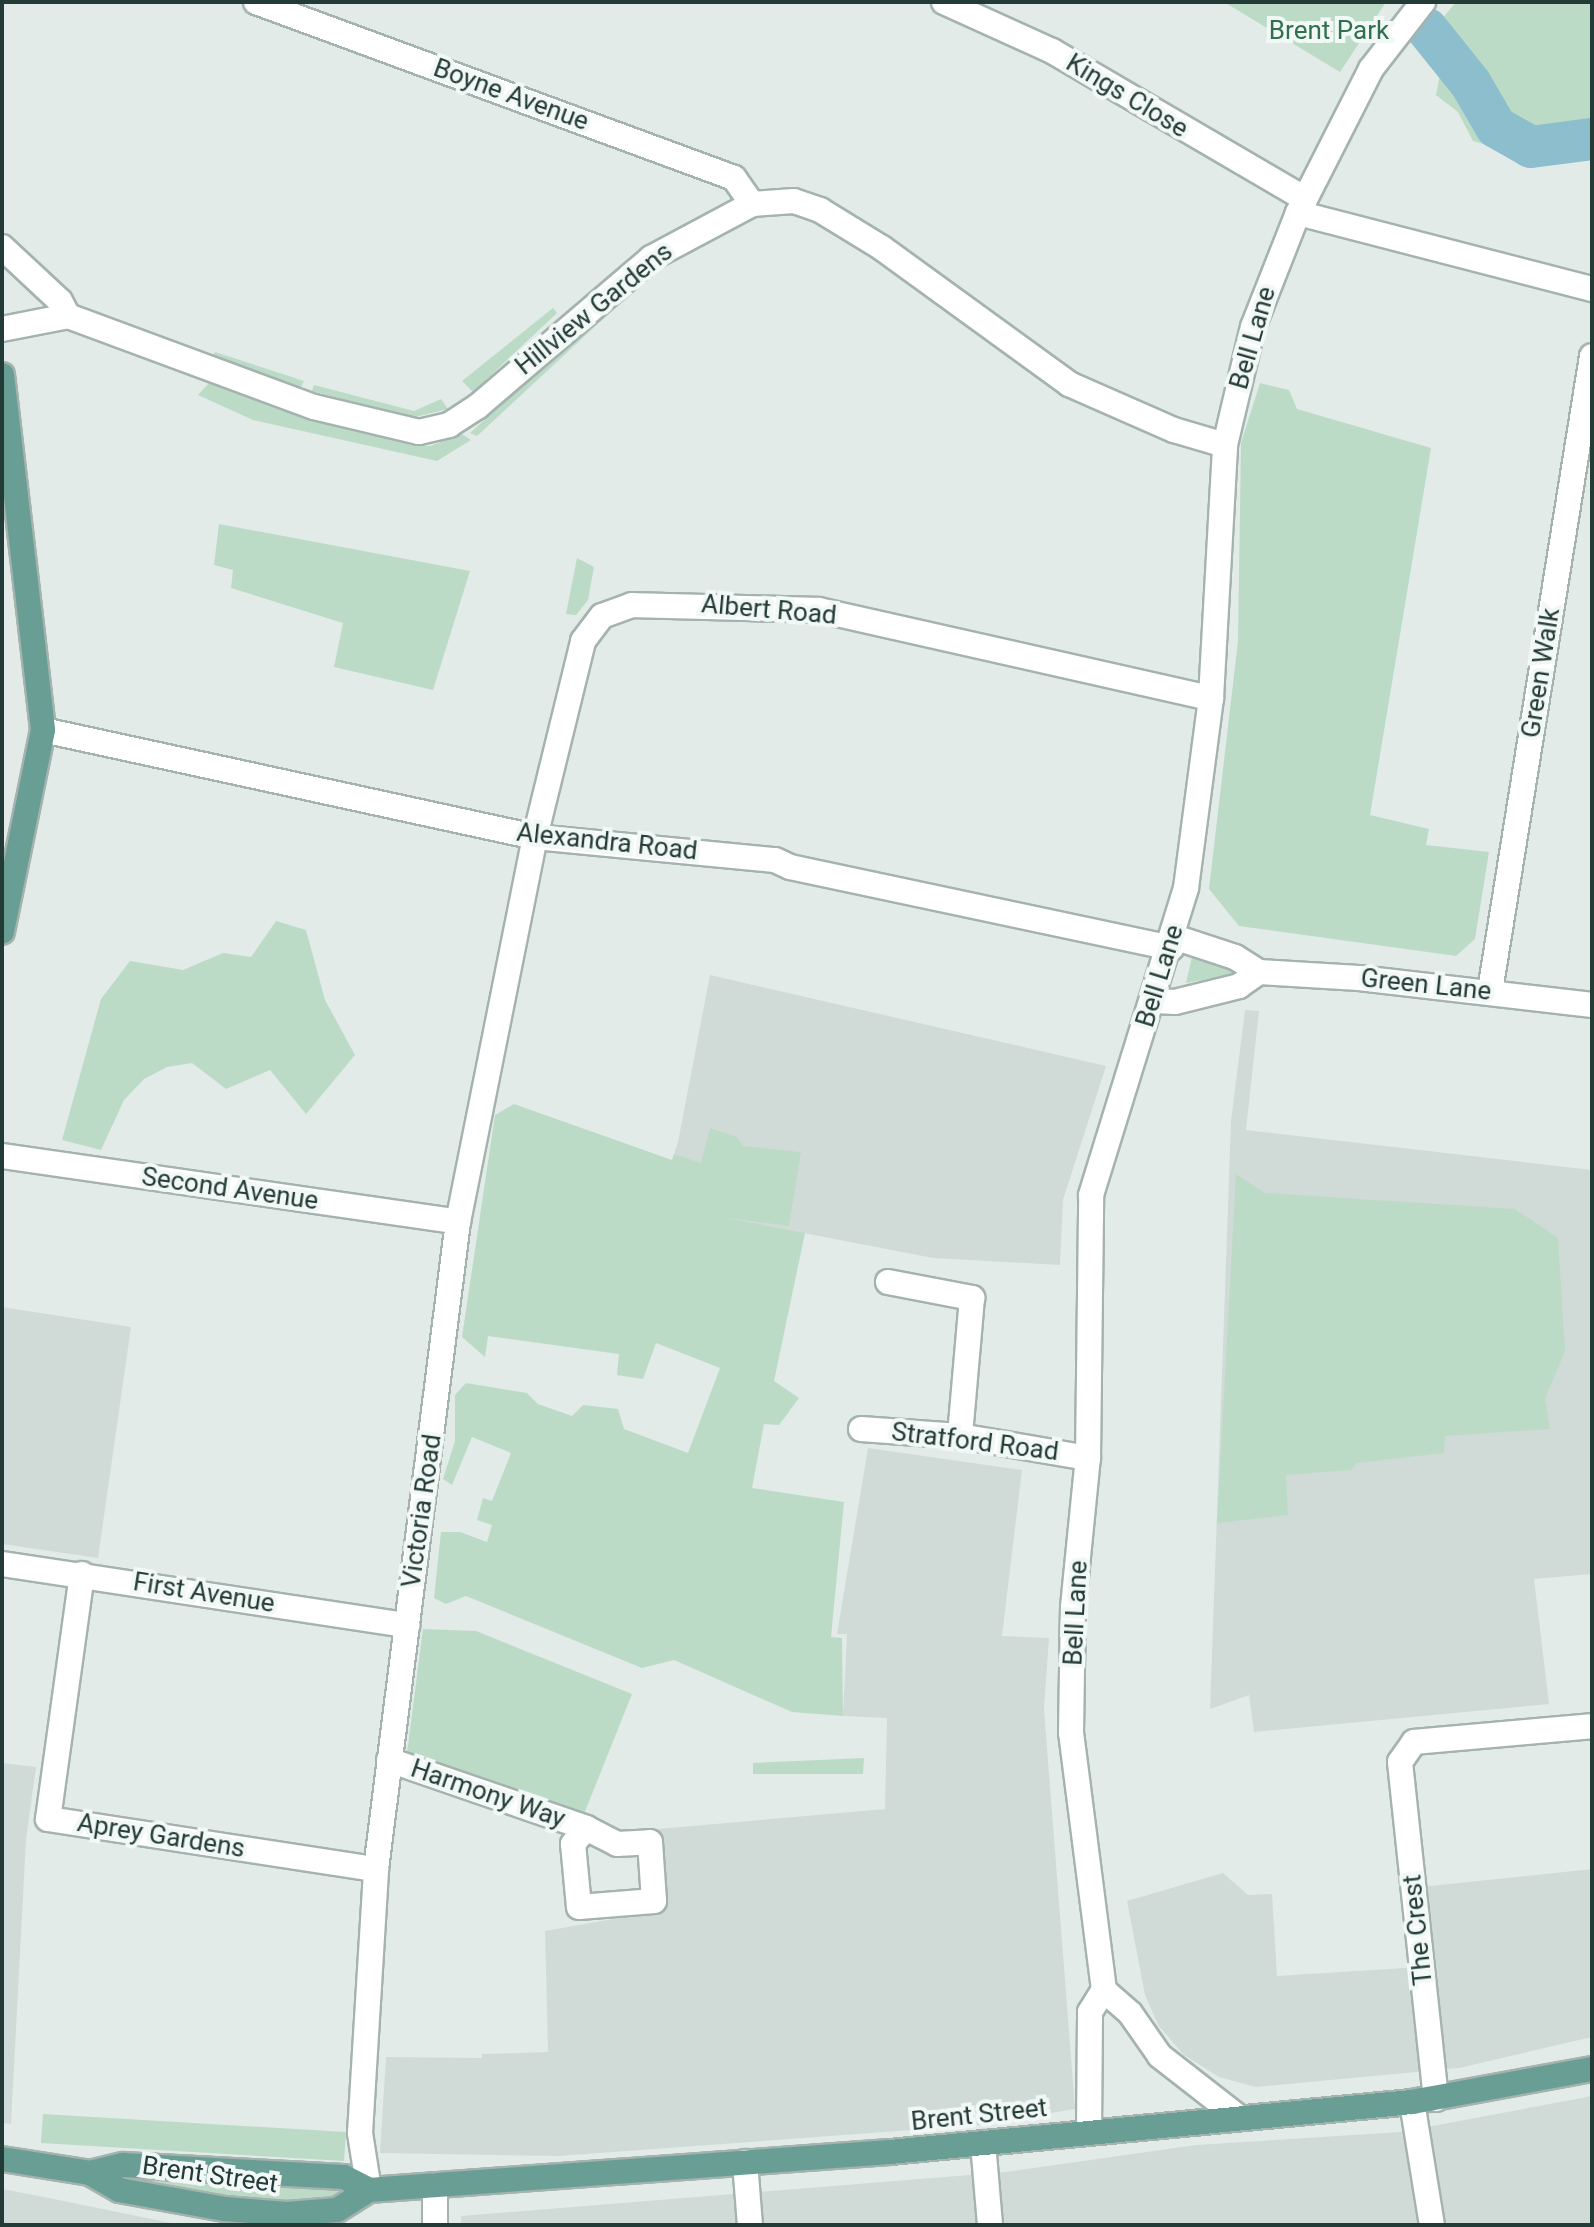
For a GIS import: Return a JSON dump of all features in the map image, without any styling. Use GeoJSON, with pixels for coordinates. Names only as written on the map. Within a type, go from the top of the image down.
{"type":"FeatureCollection","features":[{"type":"Feature","properties":{"kind":"main road"},"geometry":{"type":"LineString","coordinates":[[2,375],[43,730],[2,932]]}},
{"type":"Feature","properties":{"kind":"main road","name":"Brent Street"},"geometry":{"type":"LineString","coordinates":[[2,2159],[90,2173],[119,2190],[287,2214],[337,2210],[369,2190],[983,2143],[1424,2100],[1592,2069]]}},
{"type":"Feature","properties":{"kind":"main road","name":"Brent Street"},"geometry":{"type":"LineString","coordinates":[[90,2173],[123,2165],[344,2177],[369,2190]]}},
{"type":"Feature","properties":{"kind":"street","name":"Boyne Avenue"},"geometry":{"type":"LineString","coordinates":[[256,2],[734,178],[752,204]]}},
{"type":"Feature","properties":{"kind":"street","name":"Kings Close"},"geometry":{"type":"LineString","coordinates":[[944,2],[1052,51],[1302,206]]}},
{"type":"Feature","properties":{"kind":"street","name":"Bell Lane"},"geometry":{"type":"LineString","coordinates":[[1089,2131],[1090,2012],[1104,1990],[1071,1733],[1073,1607],[1088,1458],[1091,1195],[1115,1106],[1155,1001],[1173,942],[1199,807],[1211,698],[1225,445],[1253,327],[1302,206],[1371,69],[1423,2]]}},
{"type":"Feature","properties":{"kind":"street","name":"Hillview Gardens"},"geometry":{"type":"LineString","coordinates":[[68,316],[314,407],[404,430],[434,430],[478,406],[651,258],[752,204],[794,201],[820,210],[891,254],[1069,384],[1174,430],[1225,445]]}},
{"type":"Feature","properties":{"kind":"street"},"geometry":{"type":"LineString","coordinates":[[1302,206],[1592,289]]}},
{"type":"Feature","properties":{"kind":"street"},"geometry":{"type":"LineString","coordinates":[[2,247],[60,301],[68,316],[2,329]]}},
{"type":"Feature","properties":{"kind":"street","name":"Green Walk"},"geometry":{"type":"LineString","coordinates":[[1490,991],[1592,356]]}},
{"type":"Feature","properties":{"kind":"street","name":"Albert Road"},"geometry":{"type":"LineString","coordinates":[[535,837],[583,641],[602,616],[616,608],[706,603],[819,610],[1211,698]]}},
{"type":"Feature","properties":{"kind":"street","name":"Alexandra Road"},"geometry":{"type":"LineString","coordinates":[[43,730],[535,837],[775,860],[1173,942]]}},
{"type":"Feature","properties":{"kind":"street","name":"Victoria Road"},"geometry":{"type":"LineString","coordinates":[[369,2190],[360,2133],[376,1869],[389,1760],[458,1222],[535,837]]}},
{"type":"Feature","properties":{"kind":"street","name":"Green Lane"},"geometry":{"type":"LineString","coordinates":[[1173,942],[1235,957],[1259,972],[1490,991],[1592,1005]]}},
{"type":"Feature","properties":{"kind":"street"},"geometry":{"type":"LineString","coordinates":[[1155,1001],[1175,1002],[1239,986],[1259,972]]}},
{"type":"Feature","properties":{"kind":"street","name":"Second Avenue"},"geometry":{"type":"LineString","coordinates":[[2,1156],[458,1222]]}},
{"type":"Feature","properties":{"kind":"street"},"geometry":{"type":"LineString","coordinates":[[888,1282],[972,1298],[960,1436]]}},
{"type":"Feature","properties":{"kind":"street","name":"Stratford Road"},"geometry":{"type":"LineString","coordinates":[[861,1429],[960,1436],[1088,1458]]}},
{"type":"Feature","properties":{"kind":"street","name":"First Avenue"},"geometry":{"type":"LineString","coordinates":[[2,1564],[407,1625]]}},
{"type":"Feature","properties":{"kind":"street","name":"Aprey Gardens"},"geometry":{"type":"LineString","coordinates":[[82,1574],[48,1819],[376,1869]]}},
{"type":"Feature","properties":{"kind":"street","name":"The Crest"},"geometry":{"type":"LineString","coordinates":[[1432,2225],[1400,1762],[1414,1742],[1592,1726]]}},
{"type":"Feature","properties":{"kind":"street","name":"Harmony Way"},"geometry":{"type":"LineString","coordinates":[[389,1760],[586,1828]]}},
{"type":"Feature","properties":{"kind":"street"},"geometry":{"type":"LineString","coordinates":[[1104,1990],[1130,2013],[1160,2056],[1237,2116]]}},
{"type":"Feature","properties":{"kind":"street"},"geometry":{"type":"LineString","coordinates":[[983,2143],[990,2225]]}},
{"type":"Feature","properties":{"kind":"street"},"geometry":{"type":"LineString","coordinates":[[745,2162],[750,2225]]}},
{"type":"Feature","properties":{"kind":"street"},"geometry":{"type":"LineString","coordinates":[[435,2185],[435,2225]]}},
{"type":"Feature","properties":{"kind":"shaded area"},"geometry":{"type":"Polygon","coordinates":[[[710,975],[1106,1066],[1063,1200],[1060,1265],[933,1258],[658,1205],[678,1142],[710,975]]]}},
{"type":"Feature","properties":{"kind":"shaded area"},"geometry":{"type":"Polygon","coordinates":[[[1245,1010],[1259,1011],[1246,1130],[1592,1170],[1592,1574],[1534,1579],[1549,1704],[1254,1732],[1249,1695],[1210,1709],[1231,1121],[1245,1010]]]}},
{"type":"Feature","properties":{"kind":"shaded area"},"geometry":{"type":"Polygon","coordinates":[[[2,1307],[131,1327],[98,1558],[2,1544],[2,1307]]]}},
{"type":"Feature","properties":{"kind":"shaded area"},"geometry":{"type":"Polygon","coordinates":[[[868,1448],[1022,1470],[1002,1636],[1049,1638],[1044,1709],[1075,2109],[981,2125],[558,2156],[380,2153],[386,2057],[482,2058],[482,2054],[548,2052],[545,1931],[664,1910],[658,1829],[885,1809],[887,1718],[843,1716],[847,1634],[837,1634],[868,1448]]]}},
{"type":"Feature","properties":{"kind":"shaded area"},"geometry":{"type":"Polygon","coordinates":[[[2,1763],[36,1767],[26,1840],[11,2124],[2,2123],[2,1763]]]}},
{"type":"Feature","properties":{"kind":"shaded area"},"geometry":{"type":"Polygon","coordinates":[[[1592,1869],[1592,2037],[1459,2068],[1256,2087],[1219,2077],[1184,2055],[1158,2025],[1145,1995],[1127,1901],[1223,1873],[1248,1895],[1272,1894],[1277,1976],[1420,1967],[1411,1888],[1592,1869]]]}},
{"type":"Feature","properties":{"kind":"shaded area"},"geometry":{"type":"Polygon","coordinates":[[[1592,2096],[1592,2225],[461,2225],[461,2216],[1006,2172],[1196,2145],[1400,2132],[1592,2096]]]}},
{"type":"Feature","properties":{"kind":"shaded area"},"geometry":{"type":"Polygon","coordinates":[[[2,2189],[44,2197],[181,2225],[2,2225],[2,2189]]]}},
{"type":"Feature","properties":{"kind":"green space","name":"Brent Park"},"geometry":{"type":"Polygon","coordinates":[[[1224,2],[1386,2],[1340,72],[1224,2]]]}},
{"type":"Feature","properties":{"kind":"green space","name":"Brent Park"},"geometry":{"type":"Polygon","coordinates":[[[1456,2],[1592,2],[1592,147],[1525,156],[1473,141],[1458,112],[1436,95],[1441,69],[1417,49],[1456,2]]]}},
{"type":"Feature","properties":{"kind":"green space"},"geometry":{"type":"Polygon","coordinates":[[[616,301],[615,308],[477,436],[470,433],[616,301]]]}},
{"type":"Feature","properties":{"kind":"green space"},"geometry":{"type":"Polygon","coordinates":[[[553,308],[557,313],[473,392],[462,381],[553,308]]]}},
{"type":"Feature","properties":{"kind":"green space"},"geometry":{"type":"Polygon","coordinates":[[[215,352],[304,381],[301,387],[213,356],[215,352]]]}},
{"type":"Feature","properties":{"kind":"green space"},"geometry":{"type":"Polygon","coordinates":[[[209,383],[312,420],[415,446],[430,446],[462,434],[471,440],[437,461],[253,420],[198,395],[209,383]]]}},
{"type":"Feature","properties":{"kind":"green space"},"geometry":{"type":"Polygon","coordinates":[[[1260,383],[1289,390],[1297,409],[1431,448],[1370,815],[1429,829],[1426,845],[1489,852],[1475,939],[1456,956],[1239,926],[1209,889],[1238,641],[1241,443],[1260,383]]]}},
{"type":"Feature","properties":{"kind":"green space"},"geometry":{"type":"Polygon","coordinates":[[[314,385],[414,411],[441,399],[448,409],[411,418],[312,391],[314,385]]]}},
{"type":"Feature","properties":{"kind":"green space"},"geometry":{"type":"Polygon","coordinates":[[[219,524],[470,571],[433,690],[334,667],[343,623],[231,588],[233,570],[214,565],[219,524]]]}},
{"type":"Feature","properties":{"kind":"green space"},"geometry":{"type":"Polygon","coordinates":[[[577,558],[594,567],[588,600],[576,615],[566,614],[577,558]]]}},
{"type":"Feature","properties":{"kind":"green space"},"geometry":{"type":"Polygon","coordinates":[[[276,921],[306,930],[325,1000],[355,1055],[306,1114],[270,1070],[226,1089],[192,1063],[167,1067],[144,1079],[124,1100],[101,1150],[62,1140],[101,999],[130,961],[183,970],[223,953],[251,957],[276,921]]]}},
{"type":"Feature","properties":{"kind":"green space"},"geometry":{"type":"Polygon","coordinates":[[[1192,957],[1240,973],[1186,983],[1192,957]]]}},
{"type":"Feature","properties":{"kind":"green space"},"geometry":{"type":"Polygon","coordinates":[[[514,1104],[672,1160],[674,1154],[701,1163],[710,1128],[737,1137],[743,1146],[801,1152],[789,1226],[727,1218],[805,1233],[774,1381],[799,1398],[779,1425],[764,1424],[752,1488],[844,1502],[831,1637],[842,1638],[843,1716],[792,1712],[674,1660],[642,1668],[466,1596],[446,1604],[434,1598],[441,1532],[460,1532],[487,1542],[492,1525],[477,1520],[483,1498],[492,1501],[511,1453],[472,1437],[452,1485],[443,1479],[455,1441],[455,1395],[466,1383],[527,1393],[538,1404],[572,1416],[583,1405],[618,1409],[624,1429],[688,1453],[720,1368],[656,1343],[643,1379],[617,1375],[619,1354],[488,1336],[485,1357],[462,1337],[495,1115],[514,1104]]]}},
{"type":"Feature","properties":{"kind":"green space"},"geometry":{"type":"Polygon","coordinates":[[[1236,1174],[1265,1193],[1515,1209],[1558,1238],[1565,1351],[1545,1399],[1550,1429],[1445,1436],[1444,1453],[1357,1463],[1351,1470],[1286,1475],[1288,1515],[1217,1523],[1236,1174]]]}},
{"type":"Feature","properties":{"kind":"green space"},"geometry":{"type":"Polygon","coordinates":[[[423,1629],[476,1631],[632,1694],[584,1814],[407,1753],[423,1629]]]}},
{"type":"Feature","properties":{"kind":"green space"},"geometry":{"type":"Polygon","coordinates":[[[864,1758],[863,1774],[753,1774],[753,1763],[864,1758]]]}},
{"type":"Feature","properties":{"kind":"green space"},"geometry":{"type":"Polygon","coordinates":[[[43,2114],[346,2132],[344,2161],[41,2143],[43,2114]]]}},
{"type":"Feature","properties":{"kind":"green space"},"geometry":{"type":"Polygon","coordinates":[[[117,2174],[343,2181],[345,2189],[337,2199],[232,2203],[118,2179],[117,2174]]]}},
{"type":"Feature","properties":{"kind":"waterway"},"geometry":{"type":"LineString","coordinates":[[1427,29],[1471,84],[1496,127],[1531,147],[1592,139]]}}]}
